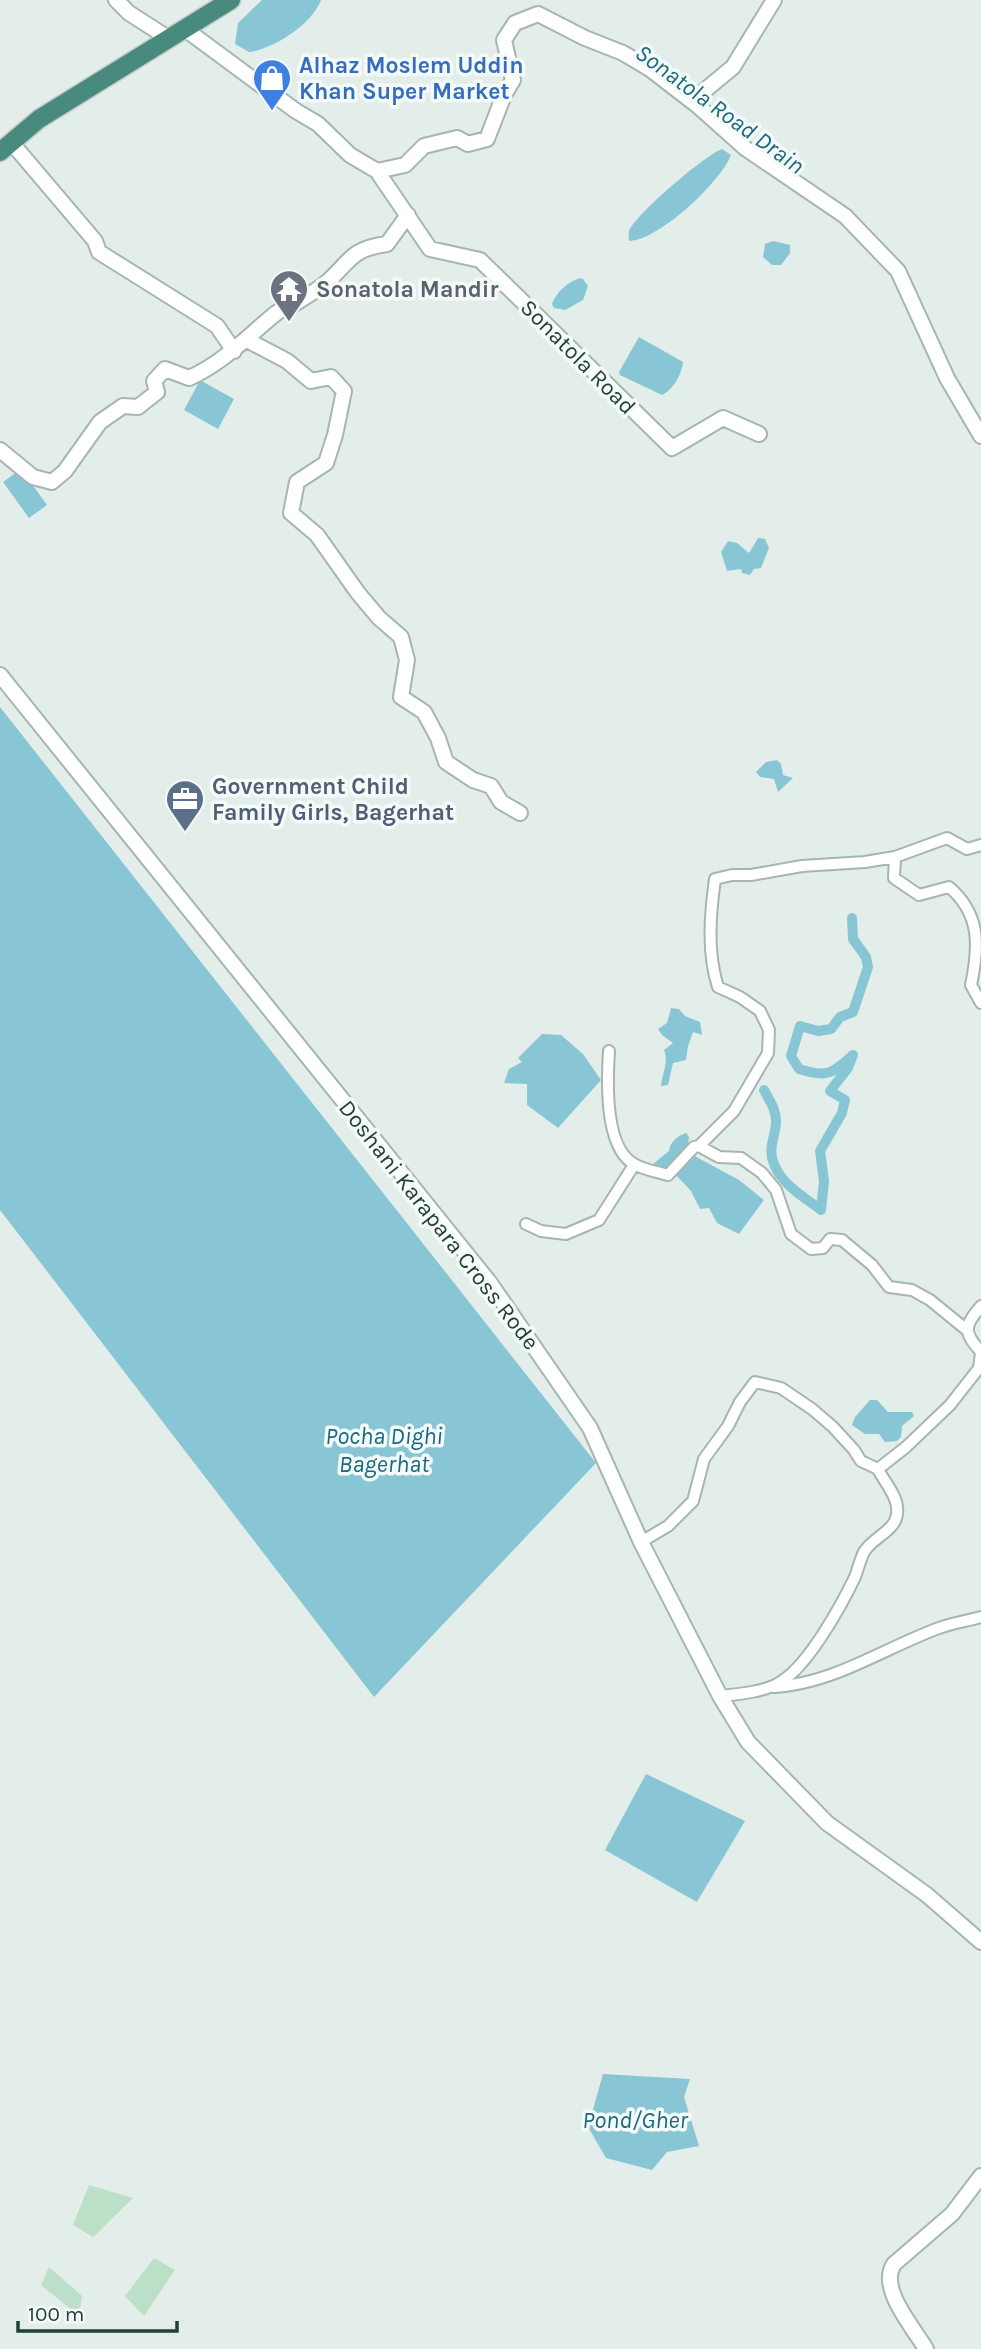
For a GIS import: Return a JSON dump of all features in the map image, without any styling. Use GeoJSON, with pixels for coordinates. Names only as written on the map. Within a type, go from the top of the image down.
{"type":"FeatureCollection","features":[{"type":"Feature","properties":{"kind":"highway"},"geometry":{"type":"LineString","coordinates":[[6,147],[39,119],[231,0]]}},
{"type":"Feature","properties":{"kind":"street"},"geometry":{"type":"LineString","coordinates":[[116,0],[129,13],[168,38]]}},
{"type":"Feature","properties":{"kind":"street"},"geometry":{"type":"LineString","coordinates":[[692,101],[733,67],[774,0]]}},
{"type":"Feature","properties":{"kind":"street"},"geometry":{"type":"LineString","coordinates":[[185,29],[296,111],[318,124],[350,155],[377,172],[405,165],[424,146],[457,138],[468,144],[487,139],[504,95],[513,80],[504,40],[514,23],[538,15],[584,38],[623,53],[650,69],[692,101],[745,148],[845,216],[898,271],[947,378],[981,436]]}},
{"type":"Feature","properties":{"kind":"street"},"geometry":{"type":"LineString","coordinates":[[6,147],[95,242],[99,251],[217,326],[233,351]]}},
{"type":"Feature","properties":{"kind":"street","name":"Sonatola Road"},"geometry":{"type":"LineString","coordinates":[[377,172],[429,249],[480,260],[672,448],[723,418],[759,434]]}},
{"type":"Feature","properties":{"kind":"street"},"geometry":{"type":"LineString","coordinates":[[0,450],[33,477],[52,482],[65,471],[100,422],[123,407],[138,407],[157,392],[154,381],[165,369],[189,378],[209,369],[247,340],[277,312],[296,303],[325,283],[345,262],[367,247],[387,244],[408,215]]}},
{"type":"Feature","properties":{"kind":"street"},"geometry":{"type":"LineString","coordinates":[[247,340],[287,361],[311,381],[331,377],[344,391],[326,463],[298,482],[291,513],[317,535],[365,601],[401,638],[407,660],[401,697],[424,712],[438,738],[446,762],[473,780],[491,786],[501,802],[520,813]]}},
{"type":"Feature","properties":{"kind":"street","name":"Doshani Karapara Cross Rode"},"geometry":{"type":"LineString","coordinates":[[0,675],[490,1283],[590,1428],[641,1542],[720,1696],[748,1742],[827,1823],[927,1895],[981,1942]]}},
{"type":"Feature","properties":{"kind":"street"},"geometry":{"type":"LineString","coordinates":[[609,1051],[609,1109],[621,1153],[634,1165],[668,1175],[687,1152],[699,1146],[734,1111],[768,1052],[769,1030],[760,1010],[718,987],[712,968],[710,911],[715,879],[810,865],[865,862],[895,857],[947,838],[967,849],[981,845]]}},
{"type":"Feature","properties":{"kind":"street"},"geometry":{"type":"LineString","coordinates":[[895,857],[894,878],[919,895],[948,887],[962,898],[977,936],[977,957],[971,985],[981,1003]]}},
{"type":"Feature","properties":{"kind":"street"},"geometry":{"type":"LineString","coordinates":[[699,1146],[719,1157],[741,1158],[762,1172],[776,1190],[791,1234],[811,1249],[823,1248],[830,1239],[842,1240],[872,1265],[888,1287],[912,1290],[930,1300],[968,1331]]}},
{"type":"Feature","properties":{"kind":"street"},"geometry":{"type":"LineString","coordinates":[[526,1224],[541,1231],[566,1234],[599,1220],[634,1165]]}},
{"type":"Feature","properties":{"kind":"street"},"geometry":{"type":"LineString","coordinates":[[878,1469],[906,1447],[950,1405],[979,1368],[981,1352],[968,1331],[969,1320],[981,1306]]}},
{"type":"Feature","properties":{"kind":"street"},"geometry":{"type":"LineString","coordinates":[[641,1542],[668,1526],[693,1501],[704,1459],[755,1382],[781,1388],[811,1409],[833,1427],[861,1461],[878,1469],[897,1506],[890,1530],[871,1543],[864,1552],[856,1575],[821,1639],[793,1673],[768,1687]]}},
{"type":"Feature","properties":{"kind":"street"},"geometry":{"type":"LineString","coordinates":[[720,1696],[825,1678],[940,1627],[981,1617]]}},
{"type":"Feature","properties":{"kind":"street"},"geometry":{"type":"LineString","coordinates":[[926,2349],[890,2290],[890,2271],[894,2264],[952,2214],[981,2176]]}},
{"type":"Feature","properties":{"kind":"green space"},"geometry":{"type":"Polygon","coordinates":[[[89,2185],[133,2198],[93,2237],[73,2225],[89,2185]]]}},
{"type":"Feature","properties":{"kind":"green space"},"geometry":{"type":"Polygon","coordinates":[[[154,2258],[175,2270],[144,2316],[125,2296],[154,2258]]]}},
{"type":"Feature","properties":{"kind":"green space"},"geometry":{"type":"Polygon","coordinates":[[[49,2267],[82,2296],[79,2316],[41,2285],[49,2267]]]}},
{"type":"Feature","properties":{"kind":"water"},"geometry":{"type":"Polygon","coordinates":[[[262,0],[321,0],[309,18],[291,34],[270,46],[249,52],[235,44],[238,23],[262,0]]]}},
{"type":"Feature","properties":{"kind":"water"},"geometry":{"type":"Polygon","coordinates":[[[722,149],[731,155],[702,194],[656,231],[629,241],[629,231],[644,212],[687,173],[722,149]]]}},
{"type":"Feature","properties":{"kind":"water"},"geometry":{"type":"Polygon","coordinates":[[[773,241],[790,245],[790,253],[781,265],[772,265],[763,257],[765,244],[773,241]]]}},
{"type":"Feature","properties":{"kind":"water"},"geometry":{"type":"Polygon","coordinates":[[[580,278],[588,286],[583,300],[565,310],[554,308],[552,304],[559,292],[580,278]]]}},
{"type":"Feature","properties":{"kind":"water"},"geometry":{"type":"Polygon","coordinates":[[[639,337],[683,362],[676,381],[662,395],[620,375],[619,372],[639,337]]]}},
{"type":"Feature","properties":{"kind":"water"},"geometry":{"type":"Polygon","coordinates":[[[200,380],[234,399],[218,429],[184,410],[200,380]]]}},
{"type":"Feature","properties":{"kind":"water"},"geometry":{"type":"Polygon","coordinates":[[[21,469],[47,505],[29,518],[3,482],[21,469]]]}},
{"type":"Feature","properties":{"kind":"water"},"geometry":{"type":"Polygon","coordinates":[[[758,538],[765,539],[769,548],[761,568],[754,569],[750,575],[742,573],[741,569],[727,571],[721,552],[728,541],[737,543],[749,553],[758,538]]]}},
{"type":"Feature","properties":{"kind":"water","name":"Pocha Dighi Bagerhat"},"geometry":{"type":"Polygon","coordinates":[[[0,707],[596,1463],[374,1697],[0,1210],[0,707]]]}},
{"type":"Feature","properties":{"kind":"water"},"geometry":{"type":"Polygon","coordinates":[[[777,760],[781,764],[783,775],[793,778],[778,792],[774,779],[760,777],[756,772],[766,762],[777,760]]]}},
{"type":"Feature","properties":{"kind":"water"},"geometry":{"type":"Polygon","coordinates":[[[671,1008],[679,1009],[685,1016],[700,1022],[702,1035],[693,1032],[686,1060],[673,1063],[668,1085],[661,1086],[666,1064],[664,1050],[673,1043],[658,1029],[667,1023],[671,1008]]]}},
{"type":"Feature","properties":{"kind":"water"},"geometry":{"type":"Polygon","coordinates":[[[542,1034],[561,1035],[583,1054],[601,1080],[558,1128],[527,1105],[527,1084],[504,1083],[509,1069],[522,1062],[518,1058],[542,1034]]]}},
{"type":"Feature","properties":{"kind":"water"},"geometry":{"type":"Polygon","coordinates":[[[686,1133],[689,1137],[687,1147],[666,1170],[653,1164],[669,1151],[674,1140],[686,1133]]]}},
{"type":"Feature","properties":{"kind":"water"},"geometry":{"type":"Polygon","coordinates":[[[689,1153],[739,1180],[764,1200],[739,1234],[717,1223],[709,1208],[700,1209],[691,1191],[674,1173],[689,1153]]]}},
{"type":"Feature","properties":{"kind":"water"},"geometry":{"type":"Polygon","coordinates":[[[870,1400],[877,1400],[888,1412],[912,1412],[914,1416],[902,1426],[901,1437],[897,1441],[885,1442],[879,1434],[865,1434],[852,1425],[855,1417],[870,1400]]]}},
{"type":"Feature","properties":{"kind":"water"},"geometry":{"type":"Polygon","coordinates":[[[646,1774],[745,1821],[697,1902],[605,1850],[646,1774]]]}},
{"type":"Feature","properties":{"kind":"water","name":"Pond/Gher"},"geometry":{"type":"Polygon","coordinates":[[[603,2074],[690,2079],[684,2097],[699,2146],[667,2152],[652,2170],[606,2158],[588,2127],[603,2074]]]}},
{"type":"Feature","properties":{"kind":"waterway"},"geometry":{"type":"LineString","coordinates":[[764,1090],[776,1117],[771,1153],[774,1164],[788,1184],[821,1210],[824,1181],[820,1151],[842,1113],[845,1100],[830,1091],[848,1068],[853,1055],[834,1070],[823,1074],[799,1069],[791,1056],[800,1026],[818,1031],[831,1029],[840,1017],[853,1012],[868,967],[866,957],[853,939],[852,918]]}},
{"type":"Feature","properties":{"kind":"place","name":"Alhaz Moslem Uddin Khan Super Market"},"geometry":{"type":"Point","coordinates":[272,112]}},
{"type":"Feature","properties":{"kind":"place","name":"Sonatola Mandir"},"geometry":{"type":"Point","coordinates":[289,323]}},
{"type":"Feature","properties":{"kind":"place","name":"Government Child Family Girls, Bagerhat"},"geometry":{"type":"Point","coordinates":[185,833]}},
{"type":"Feature","properties":{"kind":"water label","name":"Sonatola Road Drain"},"geometry":{"type":"Point","coordinates":[720,109]}}]}
